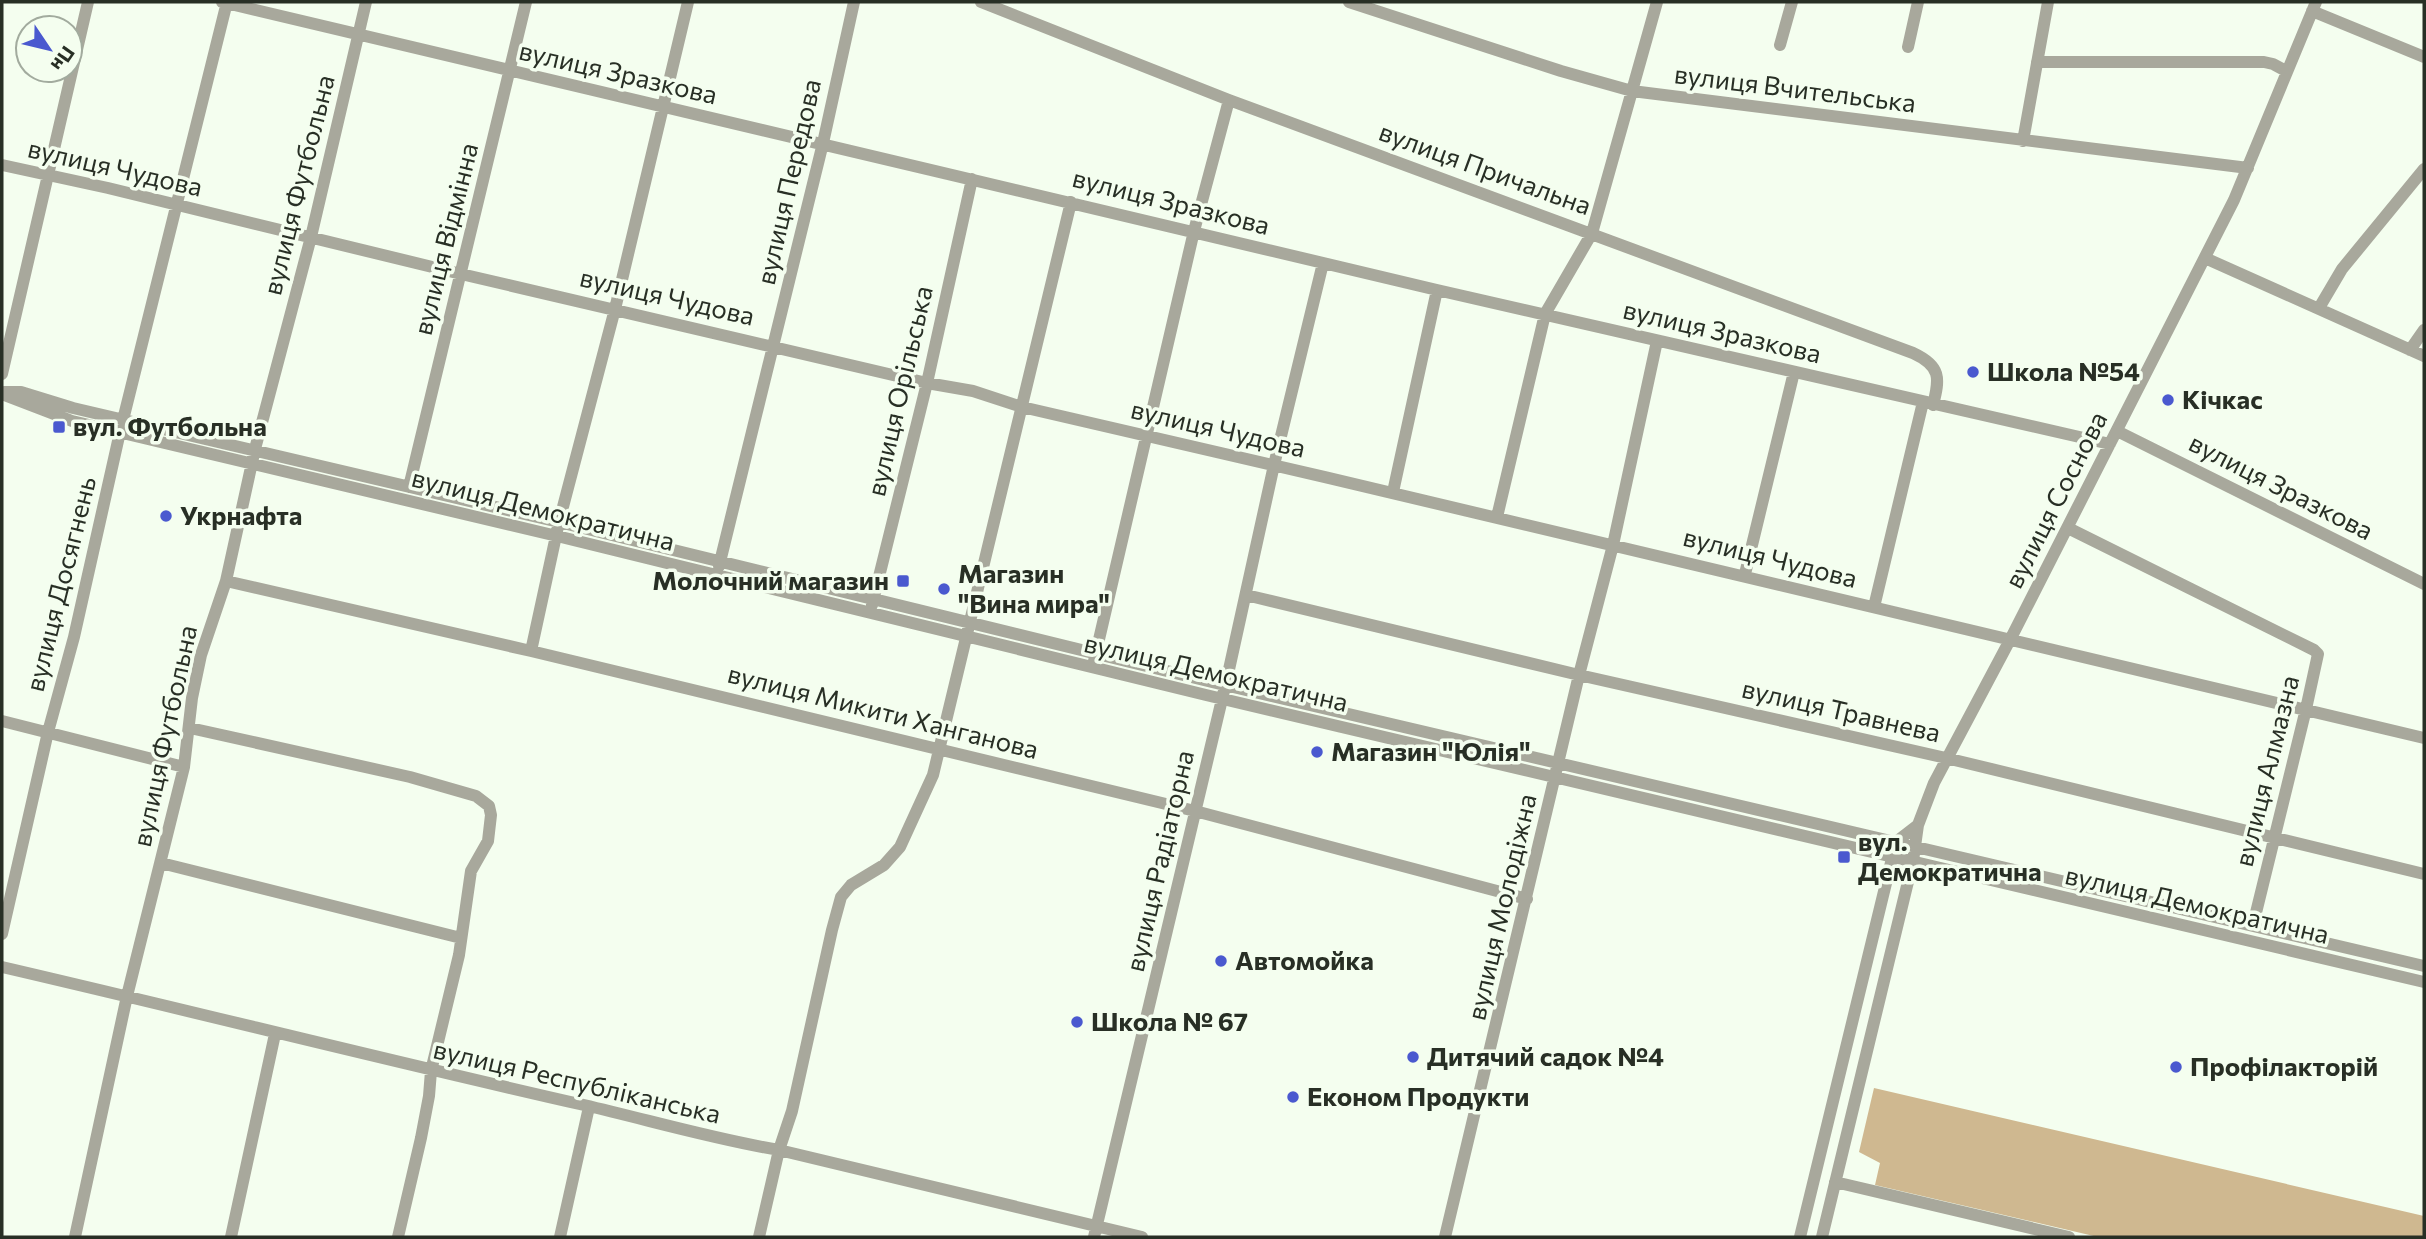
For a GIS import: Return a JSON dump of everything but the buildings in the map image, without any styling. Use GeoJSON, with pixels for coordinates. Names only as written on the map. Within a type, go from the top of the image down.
{"type":"FeatureCollection","features":[{"type":"Feature","properties":{"kind":"street"},"geometry":{"type":"LineString","coordinates":[[2,374],[88,2]]}},
{"type":"Feature","properties":{"kind":"street","name":"вулиця Зразкова"},"geometry":{"type":"LineString","coordinates":[[225,2],[1437,290],[2110,444]]}},
{"type":"Feature","properties":{"kind":"street","name":"вулиця Досягнень"},"geometry":{"type":"LineString","coordinates":[[2,933],[225,2]]}},
{"type":"Feature","properties":{"kind":"street","name":"вулиця Футбольна"},"geometry":{"type":"LineString","coordinates":[[75,1237],[127,996],[184,767],[192,698],[201,655],[226,581],[366,2]]}},
{"type":"Feature","properties":{"kind":"street","name":"вулиця Відмінна"},"geometry":{"type":"LineString","coordinates":[[409,486],[526,2]]}},
{"type":"Feature","properties":{"kind":"street"},"geometry":{"type":"LineString","coordinates":[[531,651],[559,522],[615,309],[688,2]]}},
{"type":"Feature","properties":{"kind":"street","name":"вулиця Передова"},"geometry":{"type":"LineString","coordinates":[[717,575],[823,143],[854,2]]}},
{"type":"Feature","properties":{"kind":"street","name":"вулиця Причальна"},"geometry":{"type":"LineString","coordinates":[[981,2],[1229,100],[1923,358],[1936,372],[1938,381],[1928,403],[1874,607]]}},
{"type":"Feature","properties":{"kind":"street","name":"вулиця Вчительська"},"geometry":{"type":"LineString","coordinates":[[1349,2],[1561,71],[1632,91],[2248,168]]}},
{"type":"Feature","properties":{"kind":"street"},"geometry":{"type":"LineString","coordinates":[[1497,517],[1545,314],[1592,233],[1657,2]]}},
{"type":"Feature","properties":{"kind":"street"},"geometry":{"type":"LineString","coordinates":[[1780,44],[1792,2]]}},
{"type":"Feature","properties":{"kind":"street"},"geometry":{"type":"LineString","coordinates":[[1908,47],[1918,2]]}},
{"type":"Feature","properties":{"kind":"street"},"geometry":{"type":"LineString","coordinates":[[2023,141],[2048,2]]}},
{"type":"Feature","properties":{"kind":"street"},"geometry":{"type":"LineString","coordinates":[[2314,6],[2424,57]]}},
{"type":"Feature","properties":{"kind":"street","name":"вулиця Соснова"},"geometry":{"type":"LineString","coordinates":[[1918,825],[1946,758],[2068,528],[2205,258],[2248,168],[2314,6]]}},
{"type":"Feature","properties":{"kind":"street"},"geometry":{"type":"LineString","coordinates":[[2037,62],[2264,62],[2286,71]]}},
{"type":"Feature","properties":{"kind":"street"},"geometry":{"type":"LineString","coordinates":[[1092,667],[1194,231],[1229,100]]}},
{"type":"Feature","properties":{"kind":"street","name":"вулиця Чудова"},"geometry":{"type":"LineString","coordinates":[[2,165],[927,383],[973,391],[1022,407],[1745,574],[2424,738]]}},
{"type":"Feature","properties":{"kind":"street"},"geometry":{"type":"LineString","coordinates":[[2319,308],[2342,270],[2424,169]]}},
{"type":"Feature","properties":{"kind":"street","name":"вулиця Орільська"},"geometry":{"type":"LineString","coordinates":[[870,613],[927,383],[972,179]]}},
{"type":"Feature","properties":{"kind":"street"},"geometry":{"type":"LineString","coordinates":[[759,1237],[779,1150],[792,1111],[841,897],[851,885],[884,865],[900,847],[933,775],[1071,202]]}},
{"type":"Feature","properties":{"kind":"street"},"geometry":{"type":"LineString","coordinates":[[2205,258],[2424,356]]}},
{"type":"Feature","properties":{"kind":"street"},"geometry":{"type":"LineString","coordinates":[[1226,685],[1274,465],[1323,263]]}},
{"type":"Feature","properties":{"kind":"street"},"geometry":{"type":"LineString","coordinates":[[1393,492],[1437,290]]}},
{"type":"Feature","properties":{"kind":"street"},"geometry":{"type":"LineString","coordinates":[[2410,350],[2424,330]]}},
{"type":"Feature","properties":{"kind":"street","name":"вулиця Молодіжна"},"geometry":{"type":"LineString","coordinates":[[1446,1237],[1579,675],[1613,544],[1657,341]]}},
{"type":"Feature","properties":{"kind":"street"},"geometry":{"type":"LineString","coordinates":[[1745,574],[1794,372]]}},
{"type":"Feature","properties":{"kind":"street","name":"вулиця Демократична"},"geometry":{"type":"LineString","coordinates":[[2,393],[72,421],[122,426],[256,449],[1226,685],[2424,965]]}},
{"type":"Feature","properties":{"kind":"street","name":"вулиця Демократична"},"geometry":{"type":"LineString","coordinates":[[122,426],[253,464],[1222,699],[2424,982]]}},
{"type":"Feature","properties":{"kind":"street","name":"вулиця Зразкова"},"geometry":{"type":"LineString","coordinates":[[2117,431],[2424,584]]}},
{"type":"Feature","properties":{"kind":"street","name":"вулиця Алмазна"},"geometry":{"type":"LineString","coordinates":[[2068,528],[2314,650],[2318,656],[2253,925]]}},
{"type":"Feature","properties":{"kind":"street","name":"вулиця Микити Ханганова"},"geometry":{"type":"LineString","coordinates":[[226,581],[939,748],[1195,811],[1527,898]]}},
{"type":"Feature","properties":{"kind":"street","name":"вулиця Травнева"},"geometry":{"type":"LineString","coordinates":[[1246,595],[1579,675],[1946,758],[2424,874]]}},
{"type":"Feature","properties":{"kind":"street","name":"вулиця Радіаторна"},"geometry":{"type":"LineString","coordinates":[[1095,1232],[1226,685]]}},
{"type":"Feature","properties":{"kind":"street"},"geometry":{"type":"LineString","coordinates":[[2,721],[184,767]]}},
{"type":"Feature","properties":{"kind":"street"},"geometry":{"type":"LineString","coordinates":[[190,728],[410,777],[476,796],[489,806],[491,815],[488,841],[471,871],[461,938],[430,1071],[429,1096],[421,1138],[398,1237]]}},
{"type":"Feature","properties":{"kind":"street"},"geometry":{"type":"LineString","coordinates":[[1800,1237],[1896,842],[1918,825]]}},
{"type":"Feature","properties":{"kind":"street"},"geometry":{"type":"LineString","coordinates":[[1822,1237],[1913,861],[1918,825]]}},
{"type":"Feature","properties":{"kind":"street"},"geometry":{"type":"LineString","coordinates":[[161,863],[461,938]]}},
{"type":"Feature","properties":{"kind":"street","name":"вулиця Республіканська"},"geometry":{"type":"LineString","coordinates":[[2,967],[731,1142],[779,1150],[1095,1232],[1142,1237]]}},
{"type":"Feature","properties":{"kind":"street"},"geometry":{"type":"LineString","coordinates":[[231,1237],[275,1034]]}},
{"type":"Feature","properties":{"kind":"street"},"geometry":{"type":"LineString","coordinates":[[560,1237],[589,1107]]}},
{"type":"Feature","properties":{"kind":"street"},"geometry":{"type":"LineString","coordinates":[[1835,1182],[2069,1237]]}},
{"type":"Feature","properties":{"kind":"shaded area"},"geometry":{"type":"Polygon","coordinates":[[[1874,1088],[2424,1216],[2424,1237],[2098,1237],[1875,1185],[1880,1163],[1859,1152],[1874,1088]]]}},
{"type":"Feature","properties":{"kind":"place","name":"Школа №54"},"geometry":{"type":"Point","coordinates":[1973,372]}},
{"type":"Feature","properties":{"kind":"place","name":"Кічкас"},"geometry":{"type":"Point","coordinates":[2168,400]}},
{"type":"Feature","properties":{"kind":"place","name":"вул. Футбольна"},"geometry":{"type":"Point","coordinates":[59,427]}},
{"type":"Feature","properties":{"kind":"place","name":"Укрнафта"},"geometry":{"type":"Point","coordinates":[166,516]}},
{"type":"Feature","properties":{"kind":"place","name":"Молочний магазин"},"geometry":{"type":"Point","coordinates":[903,581]}},
{"type":"Feature","properties":{"kind":"place","name":"Магазин \"Вина мира\""},"geometry":{"type":"Point","coordinates":[944,589]}},
{"type":"Feature","properties":{"kind":"place","name":"Магазин \"Юлія\""},"geometry":{"type":"Point","coordinates":[1317,752]}},
{"type":"Feature","properties":{"kind":"place","name":"вул. Демократична"},"geometry":{"type":"Point","coordinates":[1844,857]}},
{"type":"Feature","properties":{"kind":"place","name":"Автомойка"},"geometry":{"type":"Point","coordinates":[1221,961]}},
{"type":"Feature","properties":{"kind":"place","name":"Школа № 67"},"geometry":{"type":"Point","coordinates":[1077,1022]}},
{"type":"Feature","properties":{"kind":"place","name":"Дитячий садок №4"},"geometry":{"type":"Point","coordinates":[1413,1057]}},
{"type":"Feature","properties":{"kind":"place","name":"Профілакторій"},"geometry":{"type":"Point","coordinates":[2176,1067]}},
{"type":"Feature","properties":{"kind":"place","name":"Економ Продукти"},"geometry":{"type":"Point","coordinates":[1293,1097]}}]}
